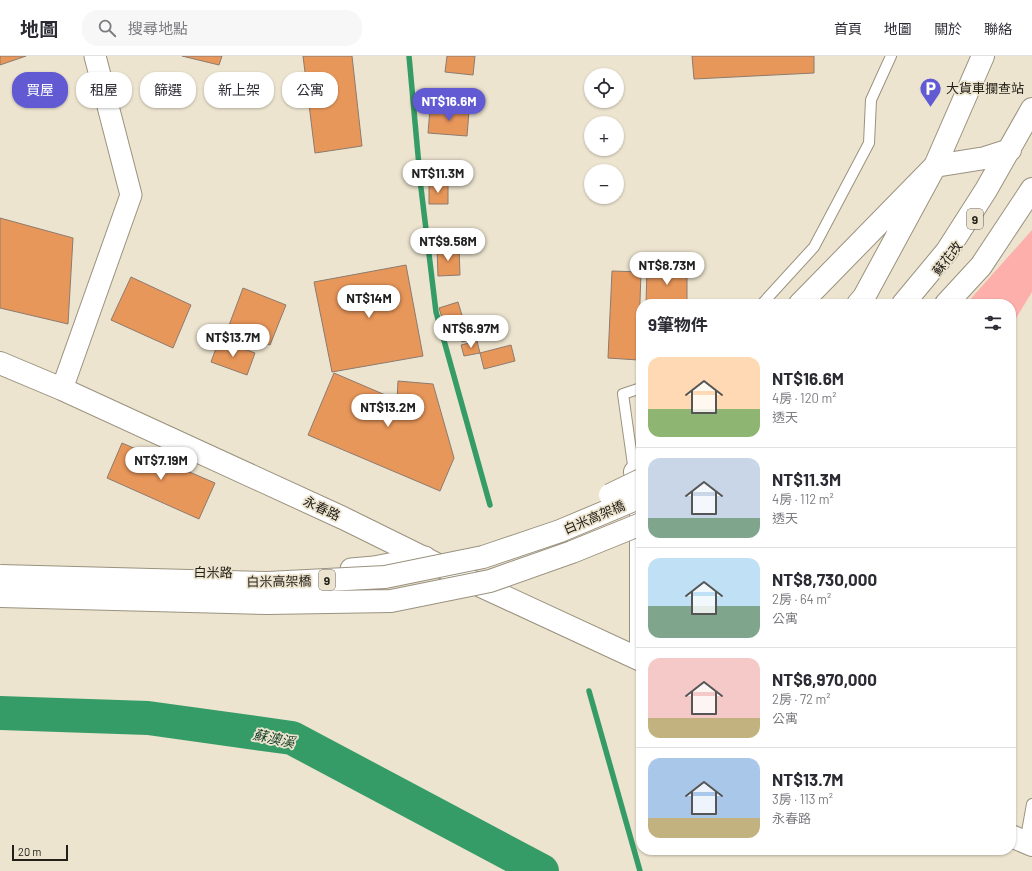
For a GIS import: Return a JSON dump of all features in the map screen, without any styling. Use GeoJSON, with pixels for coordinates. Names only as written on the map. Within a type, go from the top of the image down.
{"type":"FeatureCollection","features":[{"type":"Feature","properties":{"kind":"main road"},"geometry":{"type":"LineString","coordinates":[[862,299],[935,166],[983,56]]}},
{"type":"Feature","properties":{"kind":"main road"},"geometry":{"type":"LineString","coordinates":[[907,299],[947,251],[1010,150],[1032,108]]}},
{"type":"Feature","properties":{"kind":"main road","name":"蘇花改"},"geometry":{"type":"LineString","coordinates":[[913,299],[945,263],[1014,163],[1032,128]]}},
{"type":"Feature","properties":{"kind":"main road"},"geometry":{"type":"LineString","coordinates":[[805,299],[935,166],[985,158],[1010,150]]}},
{"type":"Feature","properties":{"kind":"main road","name":"9"},"geometry":{"type":"LineString","coordinates":[[951,299],[981,266],[1032,189]]}},
{"type":"Feature","properties":{"kind":"main road","name":"永春路"},"geometry":{"type":"LineString","coordinates":[[0,363],[62,389],[343,518],[425,557],[481,586],[636,657]]}},
{"type":"Feature","properties":{"kind":"main road"},"geometry":{"type":"LineString","coordinates":[[356,579],[444,556],[592,504],[636,475]]}},
{"type":"Feature","properties":{"kind":"main road","name":"白米高架橋"},"geometry":{"type":"LineString","coordinates":[[0,576],[268,583],[385,577],[483,557],[560,531],[636,499]]}},
{"type":"Feature","properties":{"kind":"main road","name":"白米高架橋"},"geometry":{"type":"LineString","coordinates":[[0,596],[267,602],[391,601],[490,581],[572,552],[636,526]]}},
{"type":"Feature","properties":{"kind":"street"},"geometry":{"type":"LineString","coordinates":[[62,389],[131,195],[95,56]]}},
{"type":"Feature","properties":{"kind":"street","name":"白米路"},"geometry":{"type":"LineString","coordinates":[[0,567],[275,573],[374,567],[425,557]]}},
{"type":"Feature","properties":{"kind":"lane"},"geometry":{"type":"LineString","coordinates":[[767,299],[814,247],[869,143],[871,100],[891,56]]}},
{"type":"Feature","properties":{"kind":"lane"},"geometry":{"type":"LineString","coordinates":[[636,390],[623,394],[636,458]]}},
{"type":"Feature","properties":{"kind":"lane"},"geometry":{"type":"LineString","coordinates":[[1023,841],[1032,804]]}},
{"type":"Feature","properties":{"kind":"shaded area"},"geometry":{"type":"Polygon","coordinates":[[[1032,230],[1032,292],[1016,318],[1016,299],[970,299],[1032,230]]]}},
{"type":"Feature","properties":{"kind":"building"},"geometry":{"type":"Polygon","coordinates":[[[0,56],[26,56],[0,65],[0,56]]]}},
{"type":"Feature","properties":{"kind":"building"},"geometry":{"type":"Polygon","coordinates":[[[182,56],[222,56],[219,65],[182,56]]]}},
{"type":"Feature","properties":{"kind":"building"},"geometry":{"type":"Polygon","coordinates":[[[303,56],[352,56],[362,146],[315,153],[309,108],[338,108],[338,72],[305,72],[303,56]]]}},
{"type":"Feature","properties":{"kind":"building"},"geometry":{"type":"Polygon","coordinates":[[[447,56],[475,56],[473,75],[445,72],[447,56]]]}},
{"type":"Feature","properties":{"kind":"building"},"geometry":{"type":"Polygon","coordinates":[[[692,56],[814,56],[814,73],[694,79],[692,56]]]}},
{"type":"Feature","properties":{"kind":"building"},"geometry":{"type":"Polygon","coordinates":[[[430,109],[469,111],[467,136],[428,133],[430,109]]]}},
{"type":"Feature","properties":{"kind":"building"},"geometry":{"type":"Polygon","coordinates":[[[429,184],[448,184],[448,204],[429,204],[429,184]]]}},
{"type":"Feature","properties":{"kind":"building"},"geometry":{"type":"Polygon","coordinates":[[[0,218],[73,238],[68,324],[0,308],[0,218]]]}},
{"type":"Feature","properties":{"kind":"building"},"geometry":{"type":"Polygon","coordinates":[[[459,248],[460,275],[438,276],[437,249],[459,248]]]}},
{"type":"Feature","properties":{"kind":"building"},"geometry":{"type":"Polygon","coordinates":[[[406,265],[423,356],[332,372],[314,282],[406,265]]]}},
{"type":"Feature","properties":{"kind":"building"},"geometry":{"type":"Polygon","coordinates":[[[647,268],[687,269],[687,299],[646,299],[647,268]]]}},
{"type":"Feature","properties":{"kind":"building"},"geometry":{"type":"Polygon","coordinates":[[[612,271],[641,272],[640,299],[636,299],[636,360],[608,358],[612,271]]]}},
{"type":"Feature","properties":{"kind":"building"},"geometry":{"type":"Polygon","coordinates":[[[131,277],[191,305],[173,348],[111,320],[131,277]]]}},
{"type":"Feature","properties":{"kind":"building"},"geometry":{"type":"Polygon","coordinates":[[[243,288],[286,305],[270,345],[228,328],[243,288]]]}},
{"type":"Feature","properties":{"kind":"building"},"geometry":{"type":"Polygon","coordinates":[[[458,302],[464,322],[445,328],[439,308],[458,302]]]}},
{"type":"Feature","properties":{"kind":"building"},"geometry":{"type":"Polygon","coordinates":[[[476,323],[480,337],[462,342],[458,329],[476,323]]]}},
{"type":"Feature","properties":{"kind":"building"},"geometry":{"type":"Polygon","coordinates":[[[219,340],[255,353],[247,375],[211,362],[219,340]]]}},
{"type":"Feature","properties":{"kind":"building"},"geometry":{"type":"Polygon","coordinates":[[[477,341],[480,353],[464,356],[461,345],[477,341]]]}},
{"type":"Feature","properties":{"kind":"building"},"geometry":{"type":"Polygon","coordinates":[[[511,345],[515,361],[484,369],[480,353],[511,345]]]}},
{"type":"Feature","properties":{"kind":"building"},"geometry":{"type":"Polygon","coordinates":[[[334,373],[397,400],[398,381],[433,384],[454,458],[440,491],[308,435],[334,373]]]}},
{"type":"Feature","properties":{"kind":"building"},"geometry":{"type":"Polygon","coordinates":[[[122,443],[215,483],[199,519],[107,478],[122,443]]]}},
{"type":"Feature","properties":{"kind":"waterway"},"geometry":{"type":"LineString","coordinates":[[409,56],[421,188],[436,312],[490,505]]}},
{"type":"Feature","properties":{"kind":"waterway"},"geometry":{"type":"LineString","coordinates":[[589,691],[640,871]]}},
{"type":"Feature","properties":{"kind":"waterway","name":"蘇澳溪"},"geometry":{"type":"LineString","coordinates":[[0,713],[148,718],[292,738],[542,871]]}},
{"type":"Feature","properties":{"kind":"place","name":"大貨車攔查站"},"geometry":{"type":"Point","coordinates":[931,108]}}]}
